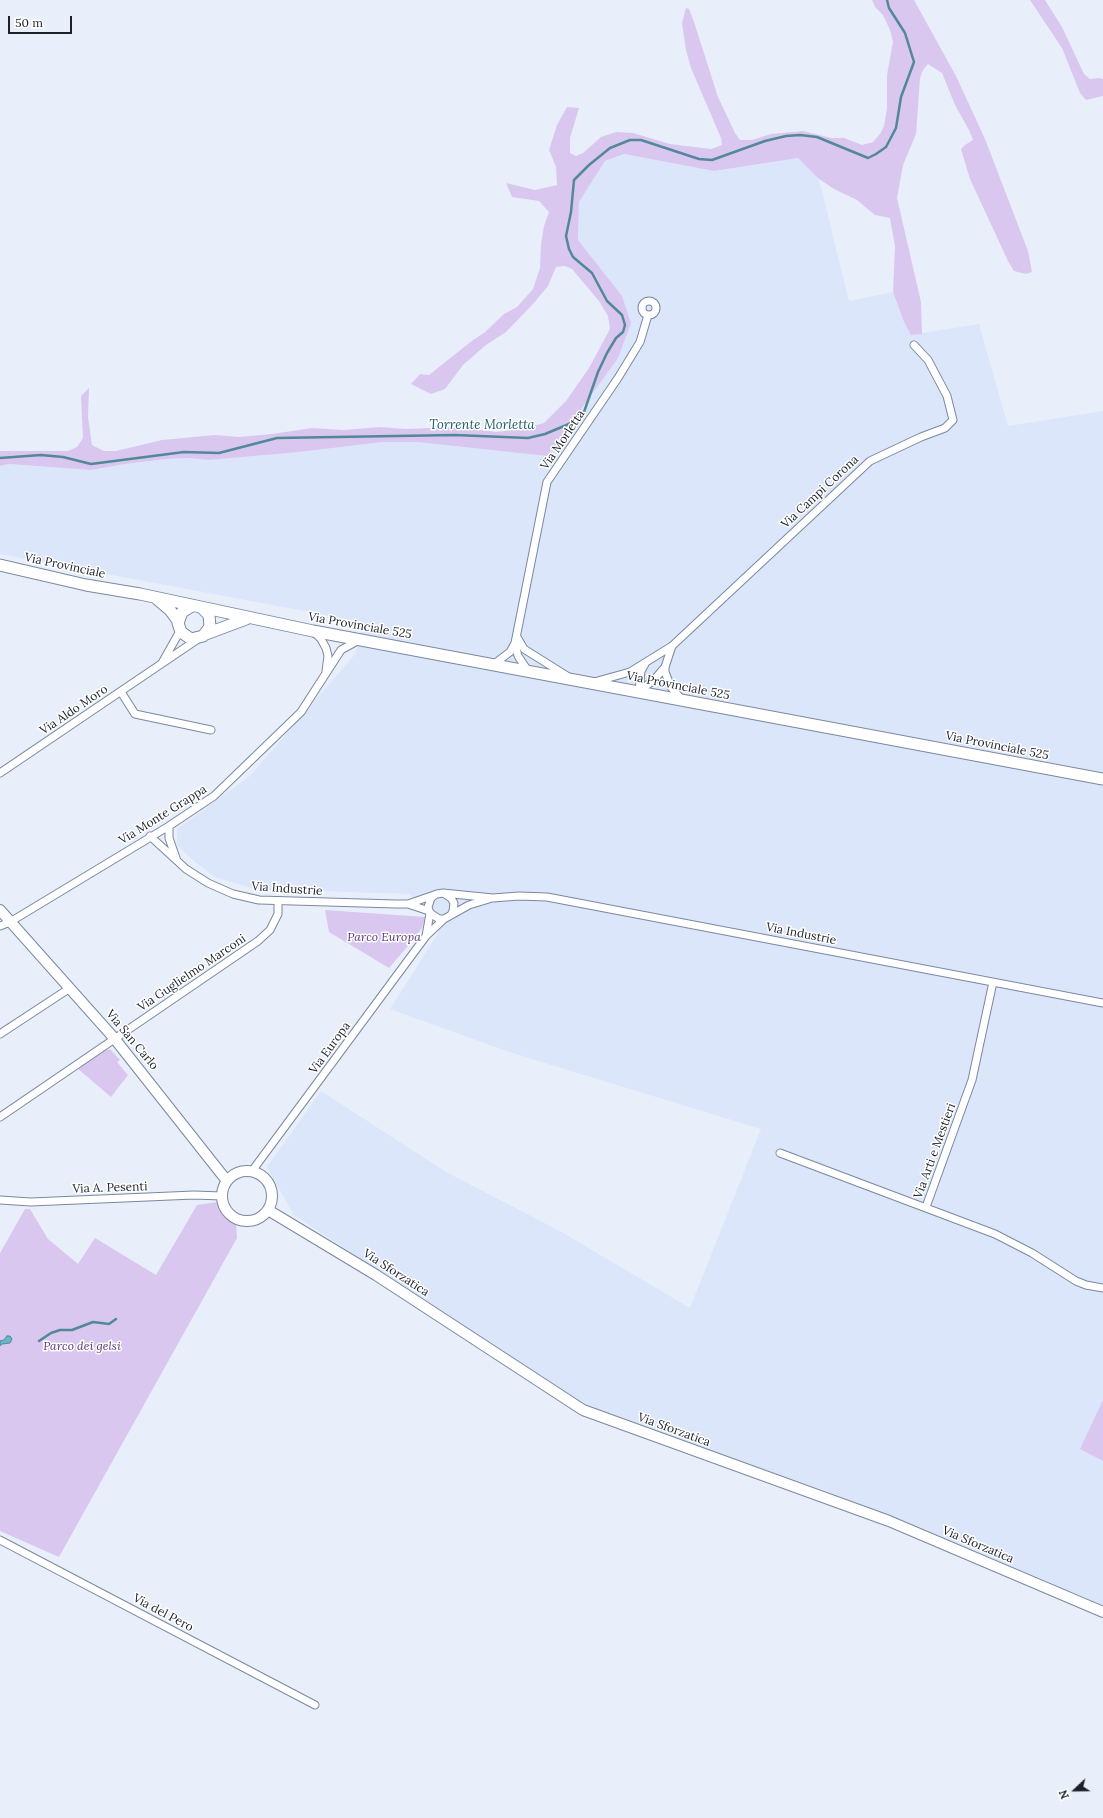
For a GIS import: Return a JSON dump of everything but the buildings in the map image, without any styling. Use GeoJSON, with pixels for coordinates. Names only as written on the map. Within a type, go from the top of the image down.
{"type":"FeatureCollection","features":[{"type":"Feature","properties":{"kind":"main road","name":"Via Provinciale"},"geometry":{"type":"LineString","coordinates":[[0,565],[86,585],[124,591]]}},
{"type":"Feature","properties":{"kind":"main road","name":"Via Provinciale 525"},"geometry":{"type":"LineString","coordinates":[[124,591],[313,631],[593,682],[1103,779]]}},
{"type":"Feature","properties":{"kind":"main road"},"geometry":{"type":"LineString","coordinates":[[155,597],[170,610],[184,635],[191,639],[204,635],[210,627],[208,613],[197,607],[182,612],[179,626]]}},
{"type":"Feature","properties":{"kind":"main road","name":"Via Provinciale 525"},"geometry":{"type":"LineString","coordinates":[[204,635],[223,626],[248,618]]}},
{"type":"Feature","properties":{"kind":"street","name":"Via Morletta"},"geometry":{"type":"LineString","coordinates":[[516,640],[548,482],[640,342],[648,315]]}},
{"type":"Feature","properties":{"kind":"street","name":"Via Campi Corona"},"geometry":{"type":"LineString","coordinates":[[593,682],[625,673],[647,662],[672,646],[870,460],[945,428],[953,420],[947,396],[928,360],[914,344]]}},
{"type":"Feature","properties":{"kind":"street","name":"Via Aldo Moro"},"geometry":{"type":"LineString","coordinates":[[161,665],[179,626]]}},
{"type":"Feature","properties":{"kind":"street"},"geometry":{"type":"LineString","coordinates":[[313,631],[321,639],[326,648],[328,663],[326,673]]}},
{"type":"Feature","properties":{"kind":"street","name":"Via Aldo Moro"},"geometry":{"type":"LineString","coordinates":[[0,773],[204,635]]}},
{"type":"Feature","properties":{"kind":"street"},"geometry":{"type":"LineString","coordinates":[[326,673],[342,650],[360,639]]}},
{"type":"Feature","properties":{"kind":"street"},"geometry":{"type":"LineString","coordinates":[[494,664],[510,652],[516,640]]}},
{"type":"Feature","properties":{"kind":"street"},"geometry":{"type":"LineString","coordinates":[[516,640],[518,656],[528,670]]}},
{"type":"Feature","properties":{"kind":"street"},"geometry":{"type":"LineString","coordinates":[[516,640],[534,657],[572,679]]}},
{"type":"Feature","properties":{"kind":"street","name":"Via Campi Corona"},"geometry":{"type":"LineString","coordinates":[[639,691],[654,680],[665,667],[672,646]]}},
{"type":"Feature","properties":{"kind":"street"},"geometry":{"type":"LineString","coordinates":[[639,691],[641,671],[647,662]]}},
{"type":"Feature","properties":{"kind":"street"},"geometry":{"type":"LineString","coordinates":[[665,667],[669,683],[682,699]]}},
{"type":"Feature","properties":{"kind":"street","name":"Via Monte Grappa"},"geometry":{"type":"LineString","coordinates":[[0,926],[10,922],[150,836],[169,826],[214,796],[301,712],[326,673]]}},
{"type":"Feature","properties":{"kind":"street"},"geometry":{"type":"LineString","coordinates":[[121,692],[135,714],[211,730]]}},
{"type":"Feature","properties":{"kind":"street","name":"Via Industrie"},"geometry":{"type":"LineString","coordinates":[[169,826],[169,838],[176,858]]}},
{"type":"Feature","properties":{"kind":"street","name":"Via Industrie"},"geometry":{"type":"LineString","coordinates":[[150,836],[176,858],[186,869],[208,883],[233,894],[259,900],[278,902],[408,904],[440,894],[493,898],[518,896],[547,897],[1103,1003]]}},
{"type":"Feature","properties":{"kind":"street"},"geometry":{"type":"LineString","coordinates":[[430,912],[429,902],[431,898],[440,894],[451,898],[454,903],[453,911],[447,917]]}},
{"type":"Feature","properties":{"kind":"street","name":"Via Industrie"},"geometry":{"type":"LineString","coordinates":[[408,904],[430,912],[435,917],[447,917],[468,906],[493,898]]}},
{"type":"Feature","properties":{"kind":"street","name":"Via Guglielmo Marconi"},"geometry":{"type":"LineString","coordinates":[[0,1117],[258,941],[270,930],[278,914],[278,902]]}},
{"type":"Feature","properties":{"kind":"street","name":"Via San Carlo"},"geometry":{"type":"LineString","coordinates":[[0,910],[114,1038],[227,1181]]}},
{"type":"Feature","properties":{"kind":"street","name":"Via Europa"},"geometry":{"type":"LineString","coordinates":[[426,936],[430,912]]}},
{"type":"Feature","properties":{"kind":"street","name":"Via Europa"},"geometry":{"type":"LineString","coordinates":[[252,1171],[426,936],[447,917]]}},
{"type":"Feature","properties":{"kind":"street","name":"Via Arti e Mestieri"},"geometry":{"type":"LineString","coordinates":[[993,982],[972,1080],[926,1207],[1004,1238],[1032,1253],[1076,1281],[1086,1285],[1103,1288]]}},
{"type":"Feature","properties":{"kind":"street"},"geometry":{"type":"LineString","coordinates":[[0,1034],[70,988]]}},
{"type":"Feature","properties":{"kind":"street"},"geometry":{"type":"LineString","coordinates":[[780,1153],[926,1207]]}},
{"type":"Feature","properties":{"kind":"street"},"geometry":{"type":"LineString","coordinates":[[243,1171],[252,1171],[264,1178],[270,1185],[272,1202],[268,1210],[258,1220],[244,1222],[235,1219],[228,1213],[222,1201],[222,1196],[227,1181],[234,1174],[243,1171]]}},
{"type":"Feature","properties":{"kind":"street","name":"Via A. Pesenti"},"geometry":{"type":"LineString","coordinates":[[0,1200],[31,1202],[194,1195],[222,1196]]}},
{"type":"Feature","properties":{"kind":"street","name":"Via Sforzatica"},"geometry":{"type":"LineString","coordinates":[[268,1210],[376,1275],[583,1410],[888,1521],[1103,1612]]}},
{"type":"Feature","properties":{"kind":"street","name":"Via del Pero"},"geometry":{"type":"LineString","coordinates":[[0,1540],[315,1706]]}},
{"type":"Feature","properties":{"kind":"shaded area"},"geometry":{"type":"Polygon","coordinates":[[[624,154],[714,171],[798,158],[819,179],[849,301],[893,292],[904,322],[911,335],[979,324],[1008,426],[1103,411],[1103,1606],[824,1490],[589,1410],[294,1215],[267,1167],[321,1091],[446,1172],[558,1230],[690,1308],[761,1129],[512,1053],[390,1009],[439,932],[410,894],[255,889],[215,877],[194,861],[177,845],[177,829],[250,776],[356,653],[363,622],[0,554],[0,466],[9,464],[91,470],[166,459],[188,458],[209,460],[299,452],[383,442],[417,442],[547,456],[631,323],[594,262],[578,240],[579,202],[605,161],[624,154]]]}},
{"type":"Feature","properties":{"kind":"green space"},"geometry":{"type":"Polygon","coordinates":[[[872,0],[914,0],[956,76],[985,139],[1028,251],[1032,272],[1026,274],[1014,271],[1008,261],[970,179],[961,149],[973,140],[969,130],[955,105],[942,73],[928,64],[923,70],[920,78],[916,134],[903,165],[897,198],[921,302],[922,334],[911,335],[904,322],[893,292],[895,246],[890,218],[875,215],[857,200],[834,189],[819,179],[798,158],[714,171],[624,154],[605,161],[579,202],[578,240],[622,296],[631,323],[618,358],[547,456],[417,442],[383,442],[299,452],[209,460],[188,458],[166,459],[91,470],[9,464],[0,466],[0,451],[68,451],[77,447],[83,438],[81,396],[89,388],[88,417],[92,445],[104,451],[116,451],[162,440],[215,435],[239,437],[312,428],[343,430],[381,427],[405,429],[458,427],[496,432],[521,429],[544,423],[566,401],[589,368],[610,329],[608,316],[599,301],[572,269],[565,266],[556,267],[548,286],[533,304],[506,332],[486,345],[463,365],[445,389],[431,394],[411,384],[420,374],[429,375],[484,333],[504,314],[517,307],[533,289],[540,268],[541,244],[544,226],[549,212],[539,201],[512,197],[506,183],[535,190],[557,185],[556,167],[549,150],[557,125],[567,107],[579,108],[570,138],[570,153],[576,156],[583,153],[601,137],[616,132],[633,133],[670,144],[711,149],[722,145],[721,138],[691,68],[686,50],[682,23],[686,8],[689,9],[694,22],[718,97],[735,133],[740,140],[752,140],[771,134],[803,131],[831,138],[844,138],[862,145],[873,142],[880,134],[884,126],[887,108],[887,75],[893,42],[890,30],[883,15],[875,7],[872,0]]]}},
{"type":"Feature","properties":{"kind":"green space"},"geometry":{"type":"Polygon","coordinates":[[[1030,0],[1045,0],[1062,27],[1084,74],[1090,79],[1103,79],[1103,96],[1086,100],[1080,93],[1062,48],[1030,0]]]}},
{"type":"Feature","properties":{"kind":"green space","name":"Parco Europa"},"geometry":{"type":"Polygon","coordinates":[[[325,910],[425,917],[422,928],[389,968],[329,932],[325,910]]]}},
{"type":"Feature","properties":{"kind":"green space"},"geometry":{"type":"Polygon","coordinates":[[[105,1049],[111,1050],[120,1060],[117,1062],[128,1075],[111,1097],[77,1068],[105,1049]]]}},
{"type":"Feature","properties":{"kind":"green space","name":"Parco dei gelsi"},"geometry":{"type":"Polygon","coordinates":[[[218,1202],[224,1212],[236,1221],[237,1238],[59,1557],[0,1531],[0,1253],[25,1209],[30,1209],[48,1239],[78,1264],[95,1238],[156,1275],[197,1205],[218,1202]]]}},
{"type":"Feature","properties":{"kind":"green space"},"geometry":{"type":"Polygon","coordinates":[[[1103,1400],[1103,1461],[1080,1449],[1103,1400]]]}},
{"type":"Feature","properties":{"kind":"water"},"geometry":{"type":"Polygon","coordinates":[[[7,1336],[10,1336],[12,1339],[10,1343],[2,1344],[0,1346],[0,1341],[4,1340],[7,1336]]]}},
{"type":"Feature","properties":{"kind":"waterway","name":"Torrente Morletta"},"geometry":{"type":"LineString","coordinates":[[0,458],[41,455],[63,457],[91,464],[184,452],[219,453],[277,438],[455,435],[528,438],[545,434],[569,424],[584,412],[598,372],[616,338],[623,332],[625,325],[622,315],[607,301],[592,273],[573,257],[569,249],[566,236],[571,212],[574,180],[589,165],[610,148],[630,140],[641,140],[699,159],[712,160],[765,141],[786,136],[800,135],[817,137],[868,158],[876,154],[886,147],[896,128],[901,97],[914,62],[905,33],[889,8],[887,0]]}},
{"type":"Feature","properties":{"kind":"waterway"},"geometry":{"type":"LineString","coordinates":[[39,1341],[51,1333],[60,1330],[72,1330],[93,1322],[109,1324],[116,1319]]}}]}
